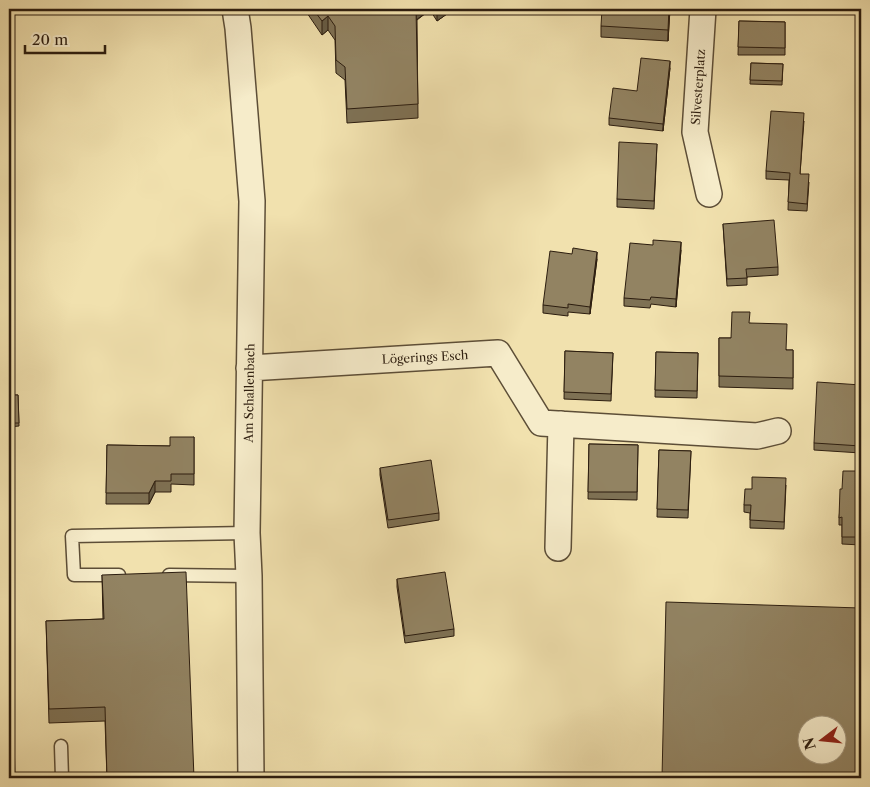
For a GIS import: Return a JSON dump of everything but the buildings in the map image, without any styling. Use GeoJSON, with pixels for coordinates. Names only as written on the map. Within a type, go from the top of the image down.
{"type":"FeatureCollection","features":[{"type":"Feature","properties":{"kind":"street","name":"Am Schallenbach"},"geometry":{"type":"LineString","coordinates":[[235,9],[252,201],[247,533],[251,778]]}},
{"type":"Feature","properties":{"kind":"street","name":"Silvesterplatz"},"geometry":{"type":"LineString","coordinates":[[703,9],[695,132],[709,194]]}},
{"type":"Feature","properties":{"kind":"street","name":"Lögerings Esch"},"geometry":{"type":"LineString","coordinates":[[249,368],[498,353],[540,422],[757,436],[778,431]]}},
{"type":"Feature","properties":{"kind":"street"},"geometry":{"type":"LineString","coordinates":[[558,548],[561,424]]}},
{"type":"Feature","properties":{"kind":"lane"},"geometry":{"type":"LineString","coordinates":[[132,575],[74,574],[72,536],[247,533]]}},
{"type":"Feature","properties":{"kind":"lane"},"geometry":{"type":"LineString","coordinates":[[152,575],[249,576]]}},
{"type":"Feature","properties":{"kind":"lane"},"geometry":{"type":"LineString","coordinates":[[61,746],[62,778]]}}]}
